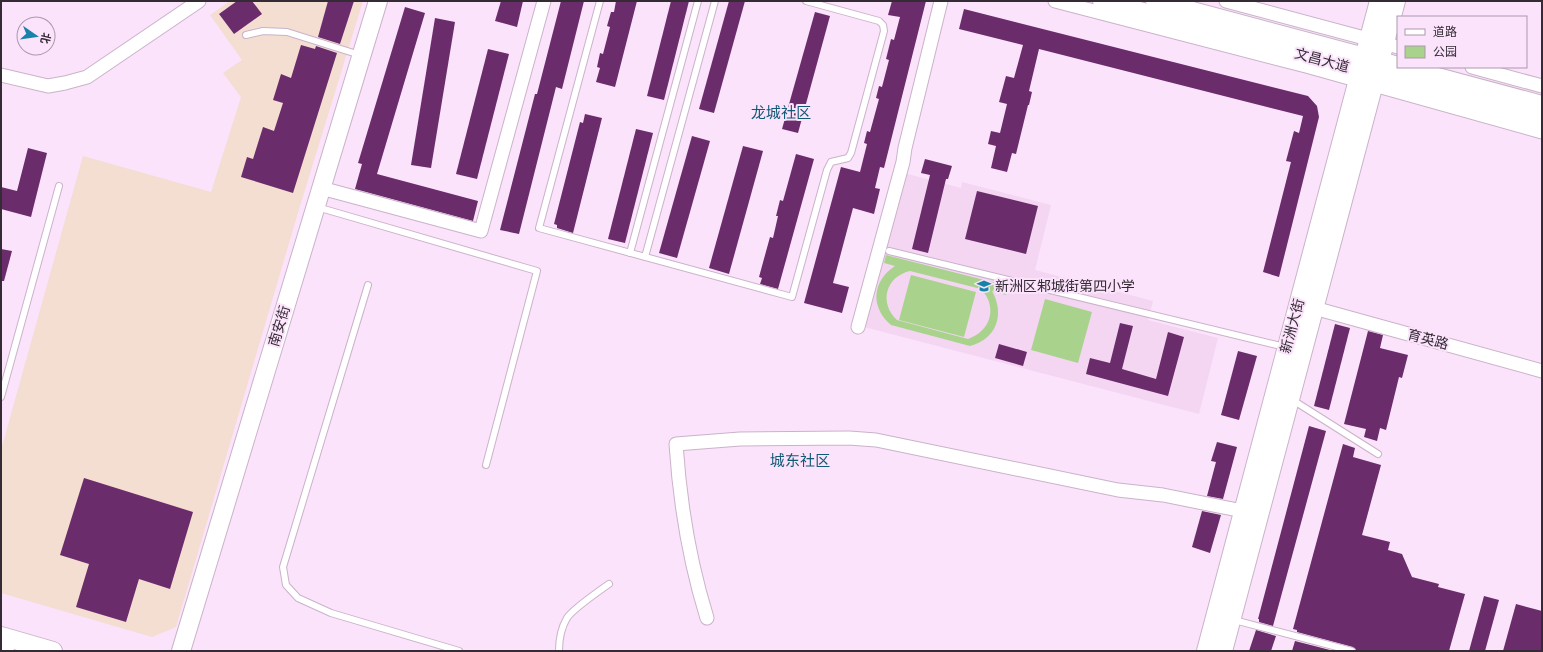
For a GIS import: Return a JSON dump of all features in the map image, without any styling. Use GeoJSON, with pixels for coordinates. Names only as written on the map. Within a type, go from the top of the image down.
{"type":"FeatureCollection","features":[{"type":"Feature","properties":{"kind":"main road","name":"南安街"},"geometry":{"type":"LineString","coordinates":[[181,651],[378,1]]}},
{"type":"Feature","properties":{"kind":"main road","name":"文昌大道"},"geometry":{"type":"LineString","coordinates":[[1102,1],[1542,119]]}},
{"type":"Feature","properties":{"kind":"main road","name":"文昌大道"},"geometry":{"type":"LineString","coordinates":[[1155,1],[1369,72],[1397,67]]}},
{"type":"Feature","properties":{"kind":"main road","name":"新洲大街"},"geometry":{"type":"LineString","coordinates":[[1379,1],[1384,44]]}},
{"type":"Feature","properties":{"kind":"main road","name":"新洲大街"},"geometry":{"type":"LineString","coordinates":[[1206,651],[1287,347],[1369,72],[1384,44],[1396,1]]}},
{"type":"Feature","properties":{"kind":"main road","name":"文昌大道"},"geometry":{"type":"LineString","coordinates":[[1403,68],[1542,105]]}},
{"type":"Feature","properties":{"kind":"main road","name":"新洲大街"},"geometry":{"type":"LineString","coordinates":[[1223,651],[1314,308],[1369,72]]}},
{"type":"Feature","properties":{"kind":"main road"},"geometry":{"type":"LineString","coordinates":[[1,636],[53,651]]}},
{"type":"Feature","properties":{"kind":"main road"},"geometry":{"type":"LineString","coordinates":[[1,650],[5,651]]}},
{"type":"Feature","properties":{"kind":"street"},"geometry":{"type":"LineString","coordinates":[[1,75],[48,86],[87,77],[199,1]]}},
{"type":"Feature","properties":{"kind":"street"},"geometry":{"type":"LineString","coordinates":[[321,188],[481,231],[544,1]]}},
{"type":"Feature","properties":{"kind":"street"},"geometry":{"type":"LineString","coordinates":[[858,328],[903,162],[905,148],[941,1]]}},
{"type":"Feature","properties":{"kind":"street"},"geometry":{"type":"LineString","coordinates":[[1055,1],[1369,72],[1542,132]]}},
{"type":"Feature","properties":{"kind":"street"},"geometry":{"type":"LineString","coordinates":[[1226,1],[1384,44]]}},
{"type":"Feature","properties":{"kind":"street"},"geometry":{"type":"LineString","coordinates":[[1476,68],[1542,86]]}},
{"type":"Feature","properties":{"kind":"street","name":"育英路"},"geometry":{"type":"LineString","coordinates":[[1314,308],[1542,371]]}},
{"type":"Feature","properties":{"kind":"street"},"geometry":{"type":"LineString","coordinates":[[707,618],[696,584],[686,536],[678,478],[676,444],[740,439],[849,438],[876,440],[1118,490],[1163,495],[1243,511]]}},
{"type":"Feature","properties":{"kind":"lane"},"geometry":{"type":"LineString","coordinates":[[600,1],[539,228],[792,297],[827,170],[831,162],[848,158],[851,153],[884,31],[883,25],[879,21],[806,1]]}},
{"type":"Feature","properties":{"kind":"lane"},"geometry":{"type":"LineString","coordinates":[[630,253],[698,1]]}},
{"type":"Feature","properties":{"kind":"lane"},"geometry":{"type":"LineString","coordinates":[[645,257],[714,1]]}},
{"type":"Feature","properties":{"kind":"lane"},"geometry":{"type":"LineString","coordinates":[[246,35],[263,31],[287,32],[361,56]]}},
{"type":"Feature","properties":{"kind":"lane"},"geometry":{"type":"LineString","coordinates":[[1,396],[59,186]]}},
{"type":"Feature","properties":{"kind":"lane"},"geometry":{"type":"LineString","coordinates":[[315,207],[537,271],[486,465]]}},
{"type":"Feature","properties":{"kind":"lane"},"geometry":{"type":"LineString","coordinates":[[890,251],[1287,347]]}},
{"type":"Feature","properties":{"kind":"lane"},"geometry":{"type":"LineString","coordinates":[[368,285],[283,567],[284,579],[290,590],[298,598],[331,613],[459,651]]}},
{"type":"Feature","properties":{"kind":"lane"},"geometry":{"type":"LineString","coordinates":[[1,369],[8,371]]}},
{"type":"Feature","properties":{"kind":"lane"},"geometry":{"type":"LineString","coordinates":[[1290,398],[1378,454]]}},
{"type":"Feature","properties":{"kind":"lane"},"geometry":{"type":"LineString","coordinates":[[559,651],[559,640],[562,627],[567,618],[609,584]]}},
{"type":"Feature","properties":{"kind":"lane"},"geometry":{"type":"LineString","coordinates":[[1231,619],[1352,651]]}},
{"type":"Feature","properties":{"kind":"shaded area"},"geometry":{"type":"Polygon","coordinates":[[[230,1],[363,1],[297,216],[176,627],[152,637],[1,593],[1,450],[83,156],[211,192],[241,97],[223,73],[242,60],[210,15],[230,1]]]}},
{"type":"Feature","properties":{"kind":"shaded area","name":"新洲区邾城街第四小学"},"geometry":{"type":"Polygon","coordinates":[[[904,173],[961,188],[962,182],[1051,205],[1035,270],[1153,301],[1148,320],[1218,338],[1199,414],[864,327],[904,173]]]}},
{"type":"Feature","properties":{"kind":"green space"},"geometry":{"type":"Polygon","coordinates":[[[886,255],[1008,286],[1006,295],[992,291],[998,308],[998,317],[992,332],[987,338],[970,346],[891,325],[884,318],[880,310],[876,294],[882,279],[887,272],[895,266],[884,263],[886,255]],[[910,271],[902,274],[890,285],[887,291],[888,306],[891,313],[897,320],[968,339],[982,330],[990,318],[989,303],[981,289],[910,271]]]}},
{"type":"Feature","properties":{"kind":"green space"},"geometry":{"type":"Polygon","coordinates":[[[911,275],[976,292],[964,337],[899,320],[911,275]]]}},
{"type":"Feature","properties":{"kind":"green space"},"geometry":{"type":"Polygon","coordinates":[[[1045,299],[1092,312],[1078,363],[1031,350],[1045,299]]]}},
{"type":"Feature","properties":{"kind":"building"},"geometry":{"type":"Polygon","coordinates":[[[237,1],[252,1],[262,14],[234,34],[219,14],[237,1]]]}},
{"type":"Feature","properties":{"kind":"building"},"geometry":{"type":"Polygon","coordinates":[[[328,1],[354,1],[340,44],[318,37],[328,1]]]}},
{"type":"Feature","properties":{"kind":"building"},"geometry":{"type":"Polygon","coordinates":[[[501,1],[523,1],[517,27],[495,21],[501,1]]]}},
{"type":"Feature","properties":{"kind":"building"},"geometry":{"type":"Polygon","coordinates":[[[561,1],[584,1],[562,89],[556,87],[519,234],[500,230],[535,94],[537,94],[561,1]]]}},
{"type":"Feature","properties":{"kind":"building"},"geometry":{"type":"Polygon","coordinates":[[[616,1],[637,1],[615,87],[596,82],[600,68],[597,67],[600,53],[603,54],[610,27],[607,26],[611,12],[614,12],[616,1]]]}},
{"type":"Feature","properties":{"kind":"building"},"geometry":{"type":"Polygon","coordinates":[[[671,1],[689,1],[664,100],[647,96],[671,1]]]}},
{"type":"Feature","properties":{"kind":"building"},"geometry":{"type":"Polygon","coordinates":[[[729,1],[745,1],[714,113],[699,109],[729,1]]]}},
{"type":"Feature","properties":{"kind":"building"},"geometry":{"type":"Polygon","coordinates":[[[892,1],[926,1],[884,168],[880,167],[875,188],[880,189],[874,214],[853,208],[833,283],[849,287],[842,313],[804,303],[841,167],[860,172],[867,144],[864,143],[867,131],[870,132],[879,99],[876,98],[879,86],[882,87],[889,60],[886,59],[891,39],[894,40],[900,17],[888,15],[892,1]]]}},
{"type":"Feature","properties":{"kind":"building"},"geometry":{"type":"Polygon","coordinates":[[[405,7],[425,13],[377,174],[478,201],[473,221],[355,189],[362,164],[358,163],[405,7]]]}},
{"type":"Feature","properties":{"kind":"building"},"geometry":{"type":"Polygon","coordinates":[[[964,9],[1308,96],[1317,106],[1319,117],[1279,277],[1263,272],[1291,162],[1286,161],[1294,131],[1299,133],[1303,116],[1039,49],[1029,91],[1032,92],[1016,154],[1012,153],[1007,172],[991,168],[996,146],[988,144],[991,131],[1000,133],[1007,104],[999,102],[1006,76],[1014,78],[1023,45],[959,29],[964,9]]]}},
{"type":"Feature","properties":{"kind":"building"},"geometry":{"type":"Polygon","coordinates":[[[815,12],[830,16],[798,133],[782,129],[815,12]]]}},
{"type":"Feature","properties":{"kind":"building"},"geometry":{"type":"Polygon","coordinates":[[[435,18],[455,22],[431,168],[411,165],[435,18]]]}},
{"type":"Feature","properties":{"kind":"building"},"geometry":{"type":"Polygon","coordinates":[[[301,45],[315,49],[316,46],[337,53],[293,193],[241,177],[247,157],[253,159],[263,127],[274,131],[283,103],[273,100],[281,74],[291,78],[301,45]]]}},
{"type":"Feature","properties":{"kind":"building"},"geometry":{"type":"Polygon","coordinates":[[[488,49],[509,54],[477,179],[456,174],[488,49]]]}},
{"type":"Feature","properties":{"kind":"building"},"geometry":{"type":"Polygon","coordinates":[[[585,114],[602,118],[573,233],[557,228],[557,225],[554,224],[580,122],[583,123],[585,114]]]}},
{"type":"Feature","properties":{"kind":"building"},"geometry":{"type":"Polygon","coordinates":[[[636,129],[653,133],[625,243],[608,239],[636,129]]]}},
{"type":"Feature","properties":{"kind":"building"},"geometry":{"type":"Polygon","coordinates":[[[692,136],[710,141],[677,258],[659,253],[692,136]]]}},
{"type":"Feature","properties":{"kind":"building"},"geometry":{"type":"Polygon","coordinates":[[[743,146],[763,151],[729,274],[709,268],[743,146]]]}},
{"type":"Feature","properties":{"kind":"building"},"geometry":{"type":"Polygon","coordinates":[[[28,148],[47,153],[31,217],[1,209],[1,187],[17,191],[28,148]]]}},
{"type":"Feature","properties":{"kind":"building"},"geometry":{"type":"Polygon","coordinates":[[[796,154],[814,159],[778,289],[760,284],[762,278],[759,277],[770,237],[773,238],[780,200],[783,201],[796,154]]]}},
{"type":"Feature","properties":{"kind":"building"},"geometry":{"type":"Polygon","coordinates":[[[925,159],[952,166],[948,179],[946,179],[928,253],[912,249],[930,175],[921,173],[925,159]]]}},
{"type":"Feature","properties":{"kind":"building"},"geometry":{"type":"Polygon","coordinates":[[[977,191],[1038,206],[1026,254],[965,239],[977,191]]]}},
{"type":"Feature","properties":{"kind":"building"},"geometry":{"type":"Polygon","coordinates":[[[1,249],[12,251],[4,281],[1,281],[1,249]]]}},
{"type":"Feature","properties":{"kind":"building"},"geometry":{"type":"Polygon","coordinates":[[[1120,323],[1133,326],[1122,369],[1156,379],[1168,332],[1184,337],[1168,396],[1086,374],[1090,358],[1110,363],[1120,323]]]}},
{"type":"Feature","properties":{"kind":"building"},"geometry":{"type":"Polygon","coordinates":[[[1335,324],[1350,328],[1329,410],[1314,406],[1335,324]]]}},
{"type":"Feature","properties":{"kind":"building"},"geometry":{"type":"Polygon","coordinates":[[[1368,331],[1383,335],[1380,348],[1408,355],[1402,378],[1399,377],[1386,430],[1380,428],[1377,441],[1364,437],[1366,429],[1344,424],[1368,331]]]}},
{"type":"Feature","properties":{"kind":"building"},"geometry":{"type":"Polygon","coordinates":[[[999,344],[1027,352],[1023,366],[995,358],[999,344]]]}},
{"type":"Feature","properties":{"kind":"building"},"geometry":{"type":"Polygon","coordinates":[[[1238,351],[1257,356],[1239,420],[1221,415],[1238,351]]]}},
{"type":"Feature","properties":{"kind":"building"},"geometry":{"type":"Polygon","coordinates":[[[1309,426],[1326,431],[1273,626],[1259,622],[1258,619],[1309,426]]]}},
{"type":"Feature","properties":{"kind":"building"},"geometry":{"type":"Polygon","coordinates":[[[1217,442],[1237,447],[1223,499],[1207,496],[1216,462],[1211,461],[1217,442]]]}},
{"type":"Feature","properties":{"kind":"building"},"geometry":{"type":"Polygon","coordinates":[[[1343,444],[1355,448],[1353,457],[1381,465],[1362,535],[1390,542],[1388,550],[1402,554],[1412,577],[1439,584],[1438,587],[1465,594],[1449,651],[1356,651],[1353,647],[1297,632],[1297,630],[1293,629],[1343,444]]]}},
{"type":"Feature","properties":{"kind":"building"},"geometry":{"type":"Polygon","coordinates":[[[84,478],[193,512],[170,589],[139,579],[126,622],[76,607],[89,564],[60,555],[84,478]]]}},
{"type":"Feature","properties":{"kind":"building"},"geometry":{"type":"Polygon","coordinates":[[[1202,511],[1221,515],[1210,553],[1192,547],[1202,511]]]}},
{"type":"Feature","properties":{"kind":"building"},"geometry":{"type":"Polygon","coordinates":[[[1484,596],[1499,600],[1485,651],[1469,651],[1484,596]]]}},
{"type":"Feature","properties":{"kind":"building"},"geometry":{"type":"Polygon","coordinates":[[[1516,604],[1542,611],[1542,651],[1503,651],[1516,604]]]}},
{"type":"Feature","properties":{"kind":"building"},"geometry":{"type":"Polygon","coordinates":[[[1256,630],[1276,636],[1271,651],[1249,651],[1256,630]]]}},
{"type":"Feature","properties":{"kind":"building"},"geometry":{"type":"Polygon","coordinates":[[[1295,641],[1334,651],[1292,651],[1295,641]]]}},
{"type":"Feature","properties":{"kind":"place","name":"新洲区邾城街第四小学"},"geometry":{"type":"Point","coordinates":[984,286]}},
{"type":"Feature","properties":{"kind":"district","name":"龙城社区"},"geometry":{"type":"Point","coordinates":[781,113]}},
{"type":"Feature","properties":{"kind":"district","name":"城东社区"},"geometry":{"type":"Point","coordinates":[800,461]}}]}
